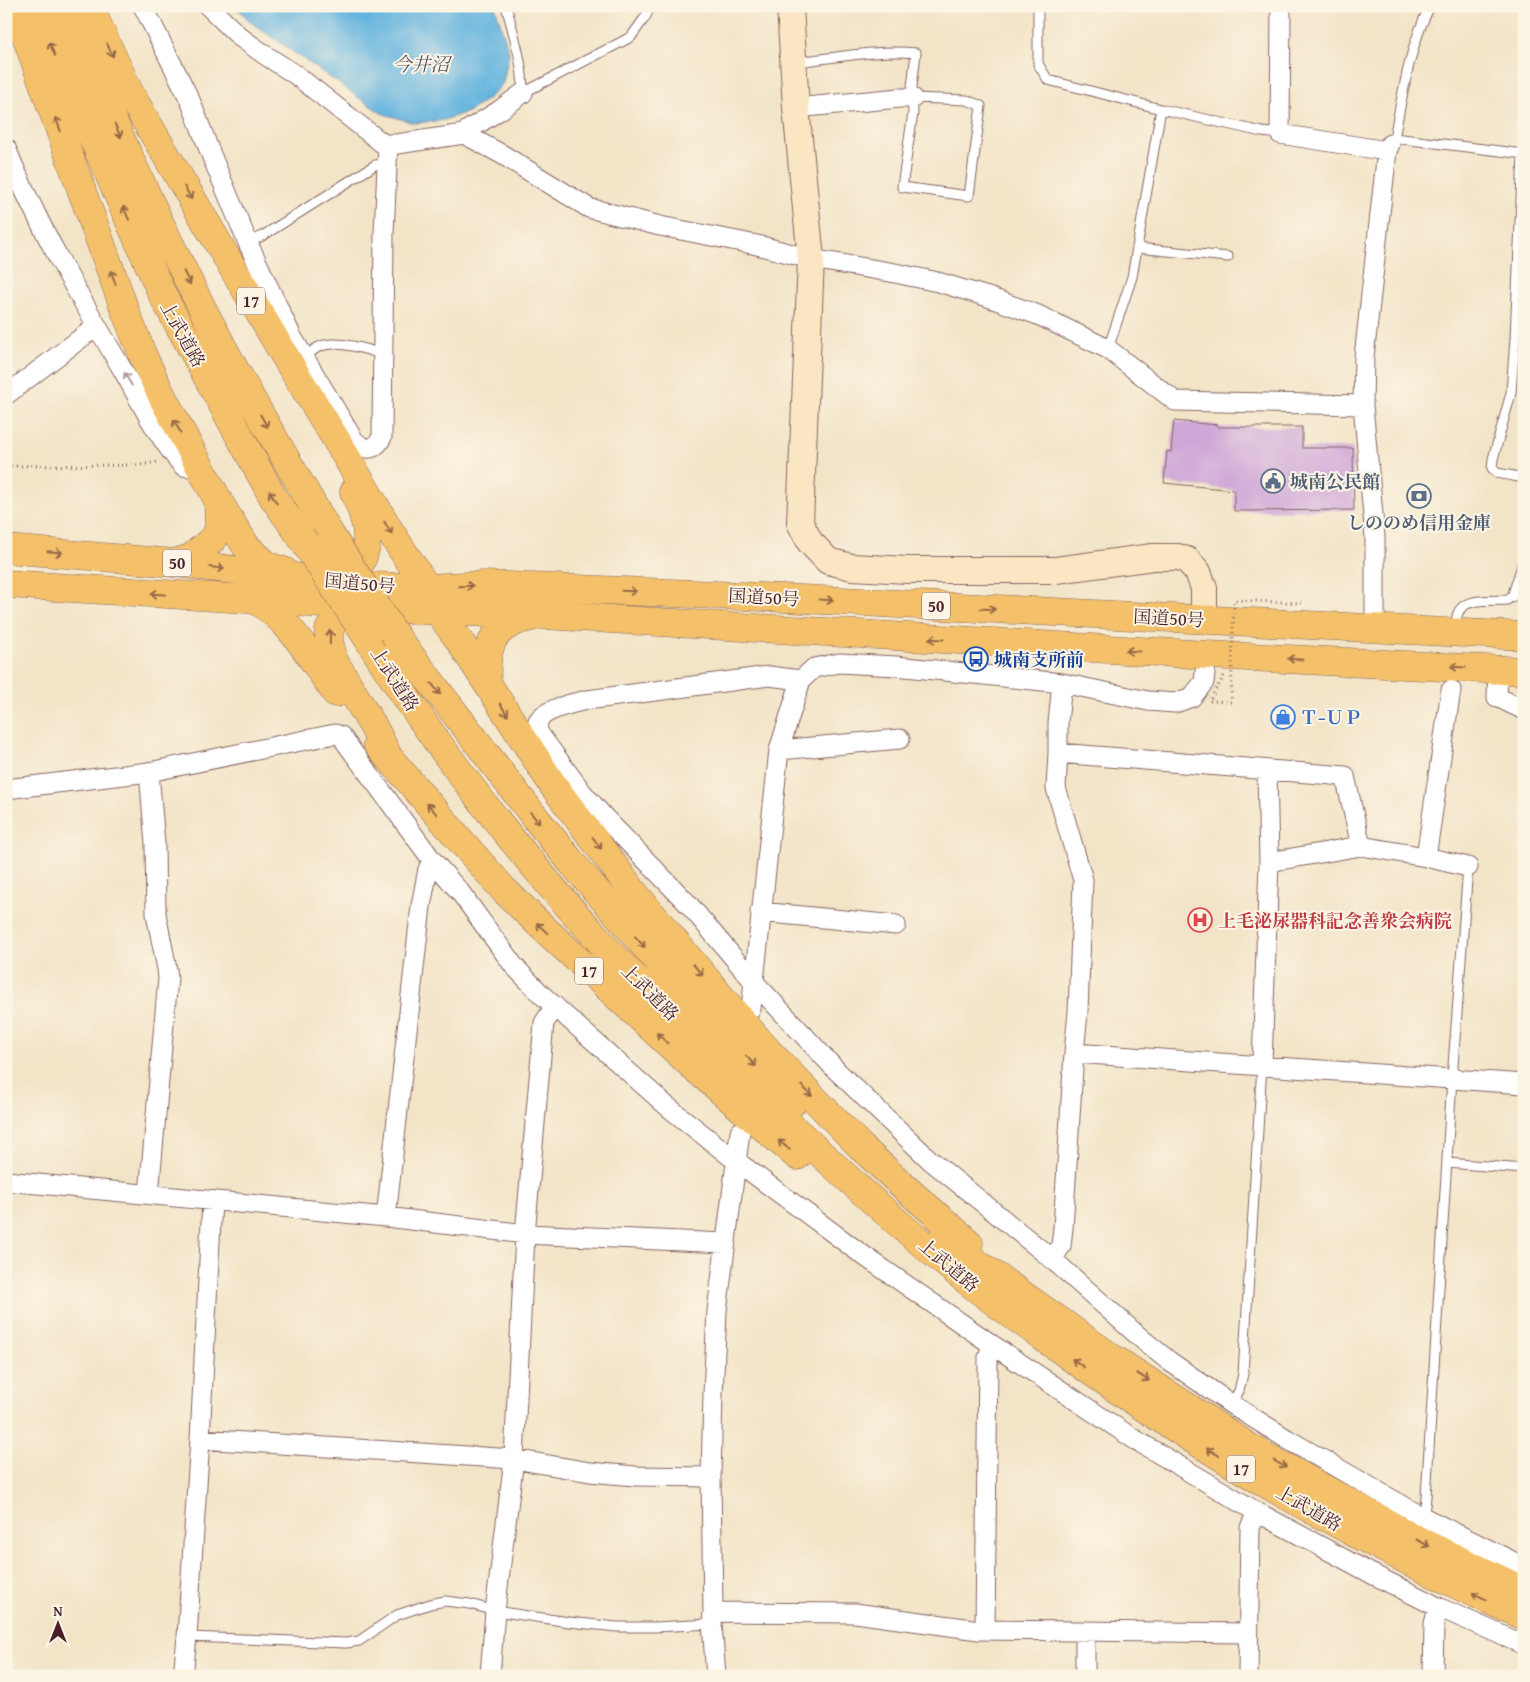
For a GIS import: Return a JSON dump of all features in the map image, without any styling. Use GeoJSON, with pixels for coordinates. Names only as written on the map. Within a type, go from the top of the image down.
{"type":"FeatureCollection","features":[{"type":"Feature","properties":{"kind":"highway"},"geometry":{"type":"LineString","coordinates":[[15,6],[126,313],[143,356],[164,400],[218,500],[246,546],[268,566],[305,578]]}},
{"type":"Feature","properties":{"kind":"highway","name":"上武道路"},"geometry":{"type":"LineString","coordinates":[[34,6],[163,296],[273,497],[420,718],[483,804],[539,873],[609,951],[660,1003],[817,1151],[893,1218],[977,1289],[1084,1367],[1182,1434],[1277,1491],[1363,1539],[1461,1588],[1524,1616]]}},
{"type":"Feature","properties":{"kind":"highway","name":"上武道路"},"geometry":{"type":"LineString","coordinates":[[63,6],[182,268],[256,409],[331,536],[397,638],[533,815],[572,864],[686,993],[792,1103],[850,1158],[960,1251],[1114,1358],[1252,1449],[1423,1543],[1524,1591]]}},
{"type":"Feature","properties":{"kind":"highway","name":"17"},"geometry":{"type":"LineString","coordinates":[[89,6],[130,94],[298,363],[334,436],[393,536],[555,788],[635,894],[768,1051],[862,1148],[1045,1310]]}},
{"type":"Feature","properties":{"kind":"highway"},"geometry":{"type":"LineString","coordinates":[[334,436],[332,446],[356,495],[367,534],[360,562],[346,595]]}},
{"type":"Feature","properties":{"kind":"highway"},"geometry":{"type":"LineString","coordinates":[[174,562],[191,558],[214,538],[219,528],[218,500]]}},
{"type":"Feature","properties":{"kind":"highway","name":"国道50号"},"geometry":{"type":"LineString","coordinates":[[6,549],[174,562],[305,578],[346,595]]}},
{"type":"Feature","properties":{"kind":"highway","name":"国道50号"},"geometry":{"type":"LineString","coordinates":[[6,584],[255,600],[346,595],[433,599],[543,615],[1216,666],[1511,670]]}},
{"type":"Feature","properties":{"kind":"highway","name":"国道50号"},"geometry":{"type":"LineString","coordinates":[[433,599],[485,585],[753,596],[1524,636]]}},
{"type":"Feature","properties":{"kind":"highway","name":"17"},"geometry":{"type":"LineString","coordinates":[[346,595],[329,630],[331,652],[334,661],[373,726],[389,758]]}},
{"type":"Feature","properties":{"kind":"highway","name":"17"},"geometry":{"type":"LineString","coordinates":[[255,600],[268,606],[288,627],[360,725],[504,890],[575,958],[698,1071],[856,1206],[977,1289]]}},
{"type":"Feature","properties":{"kind":"highway"},"geometry":{"type":"LineString","coordinates":[[487,683],[487,654],[493,638],[501,630],[514,622],[543,615]]}},
{"type":"Feature","properties":{"kind":"street"},"geometry":{"type":"LineString","coordinates":[[143,6],[190,100],[248,243],[292,337],[298,363],[354,440],[360,446],[368,448],[378,444],[382,437],[384,234],[388,144]]}},
{"type":"Feature","properties":{"kind":"street"},"geometry":{"type":"LineString","coordinates":[[208,6],[240,37],[296,75],[382,143],[388,144],[464,134],[503,155],[589,208],[660,226],[757,245],[811,259],[938,282],[1038,315],[1108,349],[1175,401],[1363,406]]}},
{"type":"Feature","properties":{"kind":"street"},"geometry":{"type":"LineString","coordinates":[[790,6],[796,108],[811,259],[800,523],[810,542],[828,561],[852,567],[908,570],[1056,570],[1153,557],[1178,557],[1187,560],[1198,572],[1204,588],[1204,620]]}},
{"type":"Feature","properties":{"kind":"street"},"geometry":{"type":"LineString","coordinates":[[1281,6],[1280,134],[1390,145],[1364,357],[1363,406],[1375,537],[1375,628]]}},
{"type":"Feature","properties":{"kind":"street"},"geometry":{"type":"LineString","coordinates":[[464,134],[522,93]]}},
{"type":"Feature","properties":{"kind":"street"},"geometry":{"type":"LineString","coordinates":[[796,108],[913,98]]}},
{"type":"Feature","properties":{"kind":"street"},"geometry":{"type":"LineString","coordinates":[[6,148],[36,215],[97,326],[174,456],[183,466],[191,467],[197,462]]}},
{"type":"Feature","properties":{"kind":"street"},"geometry":{"type":"LineString","coordinates":[[6,395],[97,326]]}},
{"type":"Feature","properties":{"kind":"street"},"geometry":{"type":"LineString","coordinates":[[751,1009],[779,750],[801,680],[814,668],[839,663],[896,666],[1062,683],[1148,701],[1175,703],[1192,697],[1216,666]]}},
{"type":"Feature","properties":{"kind":"street"},"geometry":{"type":"LineString","coordinates":[[1511,670],[1497,697],[1524,710]]}},
{"type":"Feature","properties":{"kind":"street"},"geometry":{"type":"LineString","coordinates":[[801,680],[769,676],[587,700],[543,715],[539,718],[537,730],[592,804],[690,906],[754,982],[837,1071],[923,1153],[1052,1259],[1143,1340],[1231,1404],[1287,1440],[1421,1516],[1524,1567]]}},
{"type":"Feature","properties":{"kind":"street"},"geometry":{"type":"LineString","coordinates":[[1052,1259],[1061,1246],[1063,1228],[1078,1012],[1083,880],[1056,788],[1058,723],[1062,683]]}},
{"type":"Feature","properties":{"kind":"street"},"geometry":{"type":"LineString","coordinates":[[1426,857],[1451,690]]}},
{"type":"Feature","properties":{"kind":"street"},"geometry":{"type":"LineString","coordinates":[[6,789],[149,772],[335,734],[341,736],[432,860],[460,892],[514,966],[555,1006],[668,1107],[735,1160],[860,1253],[1134,1440],[1257,1512],[1372,1574],[1438,1607],[1524,1646]]}},
{"type":"Feature","properties":{"kind":"street"},"geometry":{"type":"LineString","coordinates":[[779,750],[900,739]]}},
{"type":"Feature","properties":{"kind":"street"},"geometry":{"type":"LineString","coordinates":[[1058,753],[1345,776],[1361,846]]}},
{"type":"Feature","properties":{"kind":"street"},"geometry":{"type":"LineString","coordinates":[[1262,1066],[1270,862],[1267,770]]}},
{"type":"Feature","properties":{"kind":"street"},"geometry":{"type":"LineString","coordinates":[[148,1194],[168,978],[156,914],[155,844],[149,772]]}},
{"type":"Feature","properties":{"kind":"street"},"geometry":{"type":"LineString","coordinates":[[1270,862],[1361,846],[1426,857],[1468,867]]}},
{"type":"Feature","properties":{"kind":"street"},"geometry":{"type":"LineString","coordinates":[[386,1217],[422,906],[428,868],[432,860]]}},
{"type":"Feature","properties":{"kind":"street"},"geometry":{"type":"LineString","coordinates":[[760,912],[896,925]]}},
{"type":"Feature","properties":{"kind":"street"},"geometry":{"type":"LineString","coordinates":[[490,1676],[495,1611],[514,1459],[525,1234],[544,1023],[555,1006]]}},
{"type":"Feature","properties":{"kind":"street"},"geometry":{"type":"LineString","coordinates":[[1074,1053],[1524,1084]]}},
{"type":"Feature","properties":{"kind":"street"},"geometry":{"type":"LineString","coordinates":[[716,1676],[713,1618],[711,1477],[712,1394],[717,1311],[740,1132]]}},
{"type":"Feature","properties":{"kind":"street"},"geometry":{"type":"LineString","coordinates":[[6,1181],[386,1217],[525,1234],[725,1242]]}},
{"type":"Feature","properties":{"kind":"street"},"geometry":{"type":"LineString","coordinates":[[183,1676],[200,1440],[212,1202]]}},
{"type":"Feature","properties":{"kind":"street"},"geometry":{"type":"LineString","coordinates":[[984,1630],[988,1357],[994,1346]]}},
{"type":"Feature","properties":{"kind":"street"},"geometry":{"type":"LineString","coordinates":[[200,1440],[514,1459],[590,1472],[635,1476],[711,1477]]}},
{"type":"Feature","properties":{"kind":"street"},"geometry":{"type":"LineString","coordinates":[[1248,1676],[1250,1528],[1257,1512]]}},
{"type":"Feature","properties":{"kind":"street"},"geometry":{"type":"LineString","coordinates":[[1434,1676],[1434,1624],[1438,1607]]}},
{"type":"Feature","properties":{"kind":"street"},"geometry":{"type":"LineString","coordinates":[[713,1618],[855,1612],[984,1630],[1248,1632]]}},
{"type":"Feature","properties":{"kind":"street"},"geometry":{"type":"LineString","coordinates":[[1085,1632],[1085,1676]]}},
{"type":"Feature","properties":{"kind":"lane"},"geometry":{"type":"LineString","coordinates":[[506,6],[519,51],[523,78],[522,93]]}},
{"type":"Feature","properties":{"kind":"lane"},"geometry":{"type":"LineString","coordinates":[[522,93],[631,37],[646,16],[650,6]]}},
{"type":"Feature","properties":{"kind":"lane"},"geometry":{"type":"LineString","coordinates":[[1038,6],[1038,64],[1048,80],[1161,109],[1262,132],[1280,134]]}},
{"type":"Feature","properties":{"kind":"lane"},"geometry":{"type":"LineString","coordinates":[[1430,6],[1413,46],[1390,145],[1523,154],[1511,393],[1492,468],[1497,473],[1524,478]]}},
{"type":"Feature","properties":{"kind":"lane"},"geometry":{"type":"LineString","coordinates":[[793,63],[873,54],[916,53],[912,87],[913,113],[902,187],[969,196],[981,106],[968,100],[913,98]]}},
{"type":"Feature","properties":{"kind":"lane"},"geometry":{"type":"LineString","coordinates":[[1108,349],[1132,276],[1161,109]]}},
{"type":"Feature","properties":{"kind":"lane"},"geometry":{"type":"LineString","coordinates":[[248,243],[264,235],[375,165],[387,164]]}},
{"type":"Feature","properties":{"kind":"lane"},"geometry":{"type":"LineString","coordinates":[[1138,248],[1228,257]]}},
{"type":"Feature","properties":{"kind":"lane"},"geometry":{"type":"LineString","coordinates":[[298,363],[316,348],[327,344],[372,350],[384,355]]}},
{"type":"Feature","properties":{"kind":"lane"},"geometry":{"type":"LineString","coordinates":[[1456,633],[1458,613],[1464,605],[1472,602],[1507,600],[1512,597],[1522,569],[1524,557]]}},
{"type":"Feature","properties":{"kind":"lane"},"geometry":{"type":"LineString","coordinates":[[1421,1516],[1426,1497],[1452,1079],[1468,867]]}},
{"type":"Feature","properties":{"kind":"lane"},"geometry":{"type":"LineString","coordinates":[[1231,1404],[1239,1391],[1243,1374],[1262,1066]]}},
{"type":"Feature","properties":{"kind":"lane"},"geometry":{"type":"LineString","coordinates":[[1447,1163],[1524,1168]]}},
{"type":"Feature","properties":{"kind":"lane"},"geometry":{"type":"LineString","coordinates":[[187,1637],[346,1644],[359,1642],[397,1615],[430,1604],[456,1601],[495,1611],[617,1627],[655,1627],[713,1618]]}},
{"type":"Feature","properties":{"kind":"path"},"geometry":{"type":"LineString","coordinates":[[6,466],[139,465]]}},
{"type":"Feature","properties":{"kind":"path"},"geometry":{"type":"LineString","coordinates":[[1216,666],[1209,701],[1231,702],[1234,600],[1302,603]]}},
{"type":"Feature","properties":{"kind":"water","name":"今井沼"},"geometry":{"type":"Polygon","coordinates":[[[235,6],[495,6],[509,53],[503,83],[490,97],[470,111],[444,120],[414,123],[381,113],[252,23],[235,6]]]}},
{"type":"Feature","properties":{"kind":"building"},"geometry":{"type":"Polygon","coordinates":[[[1174,421],[1218,425],[1218,427],[1302,427],[1302,448],[1353,448],[1354,510],[1234,511],[1234,490],[1164,483],[1167,451],[1171,452],[1174,421]]]}},
{"type":"Feature","properties":{"kind":"place","name":"城南公民館"},"geometry":{"type":"Point","coordinates":[1273,481]}},
{"type":"Feature","properties":{"kind":"place","name":"しののめ信用金庫"},"geometry":{"type":"Point","coordinates":[1419,496]}},
{"type":"Feature","properties":{"kind":"place","name":"城南支所前"},"geometry":{"type":"Point","coordinates":[976,659]}},
{"type":"Feature","properties":{"kind":"place","name":"Ｔ−ＵＰ"},"geometry":{"type":"Point","coordinates":[1283,717]}},
{"type":"Feature","properties":{"kind":"place","name":"上毛泌尿器科記念善衆会病院"},"geometry":{"type":"Point","coordinates":[1200,920]}}]}
